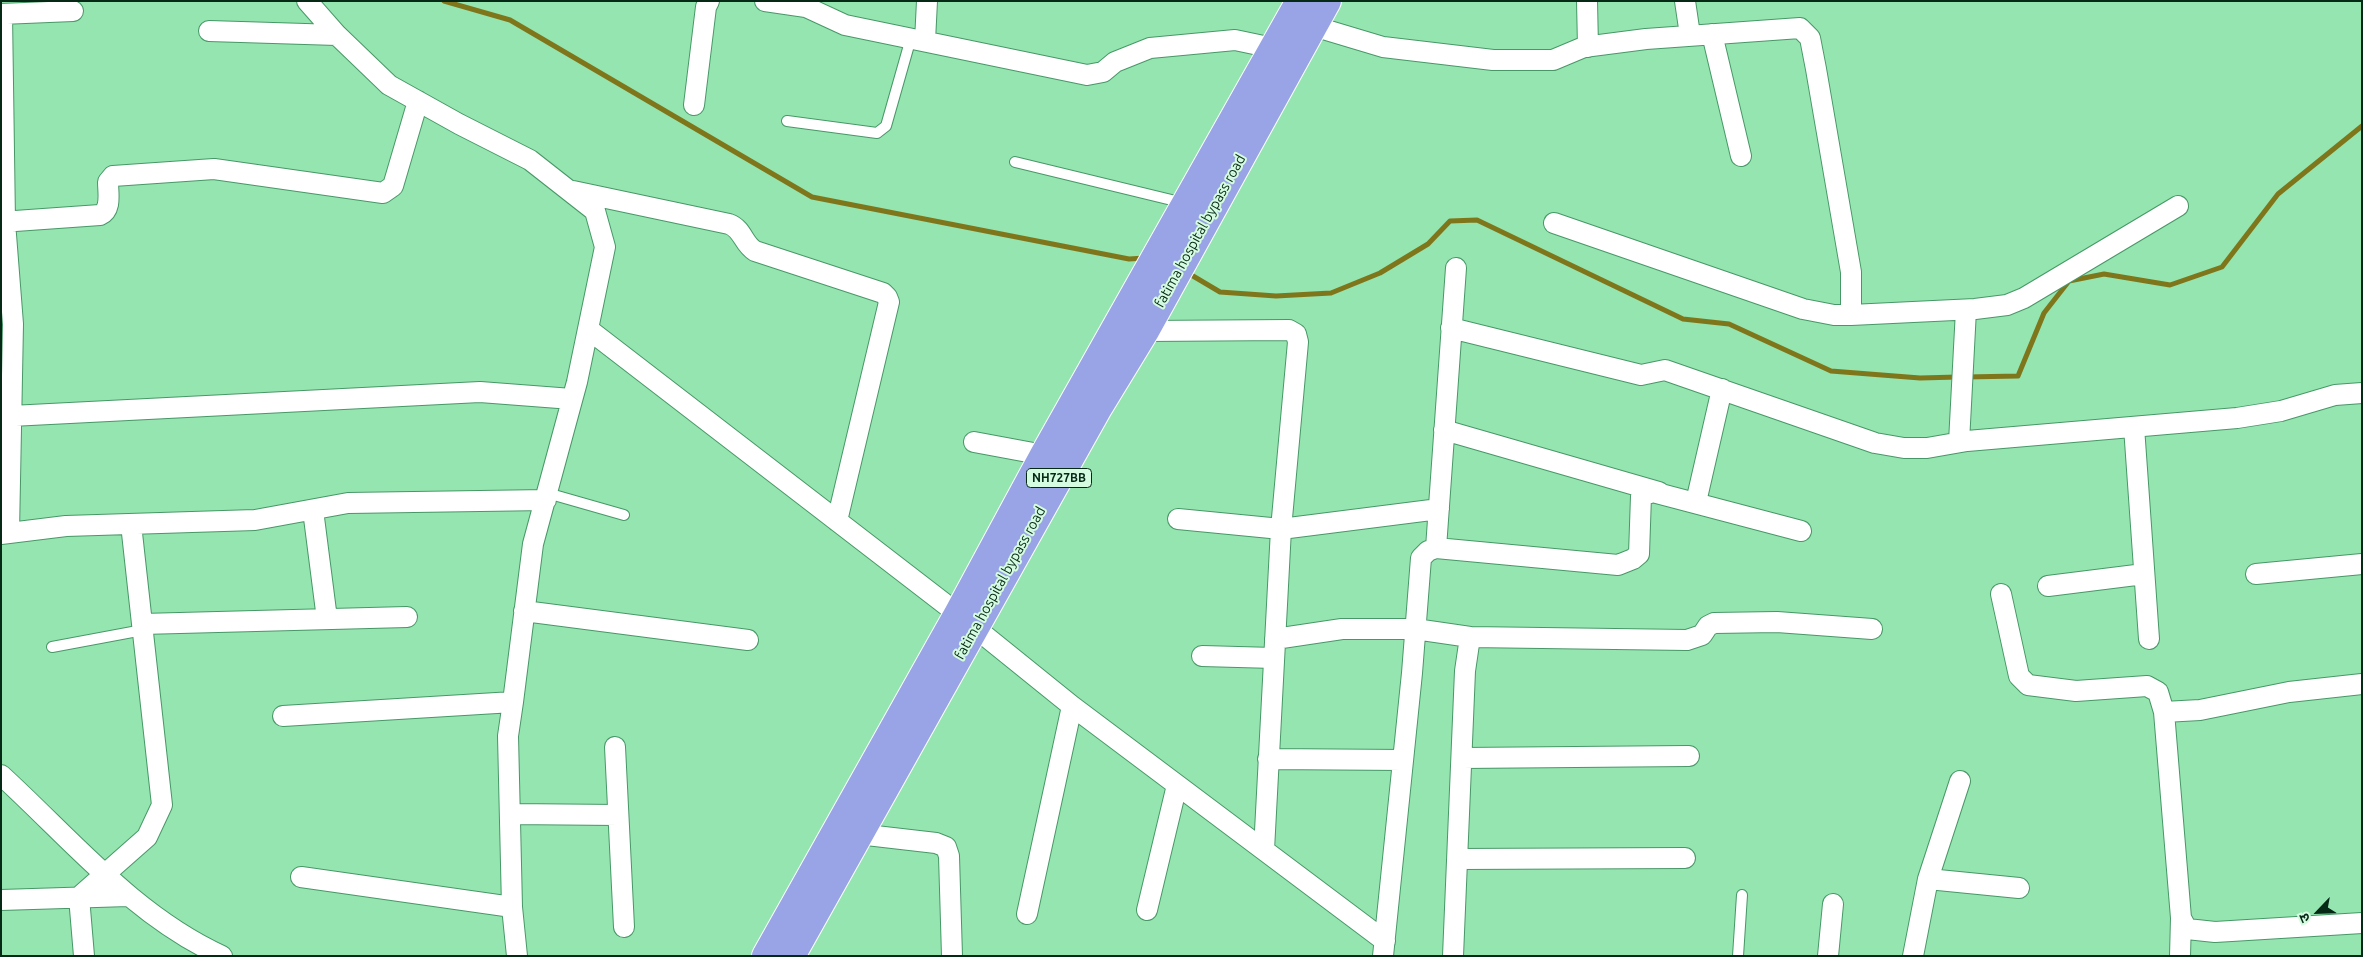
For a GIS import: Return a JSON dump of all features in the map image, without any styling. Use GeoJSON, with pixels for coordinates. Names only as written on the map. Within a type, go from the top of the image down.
{"type":"FeatureCollection","features":[{"type":"Feature","properties":{"kind":"highway","name":"fatima hospital bypass road"},"geometry":{"type":"LineString","coordinates":[[791,956],[858,834],[967,621],[1088,401],[1186,203],[1273,48],[1302,14],[1327,1]]}},
{"type":"Feature","properties":{"kind":"highway","name":"fatima hospital bypass road"},"geometry":{"type":"LineString","coordinates":[[766,956],[967,621],[1044,455],[1144,331],[1302,14]]}},
{"type":"Feature","properties":{"kind":"street"},"geometry":{"type":"LineString","coordinates":[[307,1],[337,35],[390,85],[530,160],[595,211],[605,247],[572,399],[533,544],[512,702],[508,736],[512,907],[517,956]]}},
{"type":"Feature","properties":{"kind":"street"},"geometry":{"type":"LineString","coordinates":[[694,105],[706,7],[709,1]]}},
{"type":"Feature","properties":{"kind":"street"},"geometry":{"type":"LineString","coordinates":[[765,1],[787,2],[806,7],[845,25],[1087,75],[1103,72],[1115,62],[1150,48],[1235,40],[1273,48]]}},
{"type":"Feature","properties":{"kind":"street"},"geometry":{"type":"LineString","coordinates":[[918,40],[927,1]]}},
{"type":"Feature","properties":{"kind":"street"},"geometry":{"type":"LineString","coordinates":[[1587,1],[1588,47]]}},
{"type":"Feature","properties":{"kind":"street"},"geometry":{"type":"LineString","coordinates":[[1685,1],[1690,36]]}},
{"type":"Feature","properties":{"kind":"street"},"geometry":{"type":"LineString","coordinates":[[73,11],[2,14],[3,222],[13,324],[11,416],[5,534],[66,526],[255,520],[348,503],[546,497]]}},
{"type":"Feature","properties":{"kind":"street"},"geometry":{"type":"LineString","coordinates":[[1302,14],[1383,47],[1493,60],[1553,60],[1588,47],[1712,34],[1800,28],[1810,38],[1851,272],[1851,315]]}},
{"type":"Feature","properties":{"kind":"street"},"geometry":{"type":"LineString","coordinates":[[210,31],[337,35]]}},
{"type":"Feature","properties":{"kind":"street"},"geometry":{"type":"LineString","coordinates":[[1712,34],[1741,156]]}},
{"type":"Feature","properties":{"kind":"street"},"geometry":{"type":"LineString","coordinates":[[3,222],[100,215],[105,213],[108,208],[108,182],[113,176],[205,169],[383,193],[393,186],[418,101]]}},
{"type":"Feature","properties":{"kind":"street"},"geometry":{"type":"LineString","coordinates":[[568,190],[729,224],[740,231],[750,248],[755,251],[888,296],[890,302],[837,521]]}},
{"type":"Feature","properties":{"kind":"street"},"geometry":{"type":"LineString","coordinates":[[1554,223],[1803,309],[1834,315],[1851,315],[1966,310],[2007,305],[2024,298],[2178,206]]}},
{"type":"Feature","properties":{"kind":"street"},"geometry":{"type":"LineString","coordinates":[[1436,548],[1456,268]]}},
{"type":"Feature","properties":{"kind":"street"},"geometry":{"type":"LineString","coordinates":[[1959,442],[1966,310]]}},
{"type":"Feature","properties":{"kind":"street"},"geometry":{"type":"LineString","coordinates":[[1452,328],[1641,375],[1665,370],[1875,443],[1904,448],[1927,448],[1959,442],[2237,418],[2281,411],[2335,395],[2362,393]]}},
{"type":"Feature","properties":{"kind":"street"},"geometry":{"type":"LineString","coordinates":[[588,329],[967,621],[1072,706],[1264,850],[1384,948]]}},
{"type":"Feature","properties":{"kind":"street"},"geometry":{"type":"LineString","coordinates":[[1144,331],[1289,330],[1296,334],[1298,342],[1281,530],[1264,850]]}},
{"type":"Feature","properties":{"kind":"street"},"geometry":{"type":"LineString","coordinates":[[1696,502],[1722,389]]}},
{"type":"Feature","properties":{"kind":"street"},"geometry":{"type":"LineString","coordinates":[[11,416],[480,392],[572,399]]}},
{"type":"Feature","properties":{"kind":"street"},"geometry":{"type":"LineString","coordinates":[[2134,426],[2149,639]]}},
{"type":"Feature","properties":{"kind":"street"},"geometry":{"type":"LineString","coordinates":[[1444,430],[1663,494]]}},
{"type":"Feature","properties":{"kind":"street"},"geometry":{"type":"LineString","coordinates":[[974,442],[1044,455]]}},
{"type":"Feature","properties":{"kind":"street"},"geometry":{"type":"LineString","coordinates":[[1384,948],[1421,558],[1436,548],[1618,565],[1625,564],[1639,554],[1641,496],[1654,492],[1801,531]]}},
{"type":"Feature","properties":{"kind":"street"},"geometry":{"type":"LineString","coordinates":[[1178,519],[1281,530],[1439,509]]}},
{"type":"Feature","properties":{"kind":"street"},"geometry":{"type":"LineString","coordinates":[[313,510],[327,619]]}},
{"type":"Feature","properties":{"kind":"street"},"geometry":{"type":"LineString","coordinates":[[84,956],[79,898],[104,873],[147,837],[162,805],[131,524]]}},
{"type":"Feature","properties":{"kind":"street"},"geometry":{"type":"LineString","coordinates":[[2256,574],[2362,564]]}},
{"type":"Feature","properties":{"kind":"street"},"geometry":{"type":"LineString","coordinates":[[2048,586],[2144,574]]}},
{"type":"Feature","properties":{"kind":"street"},"geometry":{"type":"LineString","coordinates":[[2001,594],[2019,676],[2023,682],[2060,690],[2076,691],[2147,686],[2158,692],[2164,712],[2181,918],[2180,956]]}},
{"type":"Feature","properties":{"kind":"street"},"geometry":{"type":"LineString","coordinates":[[524,611],[748,640]]}},
{"type":"Feature","properties":{"kind":"street"},"geometry":{"type":"LineString","coordinates":[[142,627],[407,617]]}},
{"type":"Feature","properties":{"kind":"street"},"geometry":{"type":"LineString","coordinates":[[1202,656],[1274,649],[1342,629],[1415,629],[1470,637],[1687,640],[1702,634],[1708,626],[1714,623],[1777,622],[1872,629]]}},
{"type":"Feature","properties":{"kind":"street"},"geometry":{"type":"LineString","coordinates":[[1454,956],[1465,671],[1470,637]]}},
{"type":"Feature","properties":{"kind":"street"},"geometry":{"type":"LineString","coordinates":[[2164,712],[2200,710],[2289,692],[2362,684]]}},
{"type":"Feature","properties":{"kind":"street"},"geometry":{"type":"LineString","coordinates":[[283,716],[512,702]]}},
{"type":"Feature","properties":{"kind":"street"},"geometry":{"type":"LineString","coordinates":[[1027,914],[1072,706]]}},
{"type":"Feature","properties":{"kind":"street"},"geometry":{"type":"LineString","coordinates":[[615,747],[624,927]]}},
{"type":"Feature","properties":{"kind":"street"},"geometry":{"type":"LineString","coordinates":[[1462,758],[1689,756]]}},
{"type":"Feature","properties":{"kind":"street"},"geometry":{"type":"LineString","coordinates":[[1268,759],[1403,760]]}},
{"type":"Feature","properties":{"kind":"street"},"geometry":{"type":"LineString","coordinates":[[1,775],[128,896],[178,932],[222,956]]}},
{"type":"Feature","properties":{"kind":"street"},"geometry":{"type":"LineString","coordinates":[[1913,956],[1928,879],[1960,780]]}},
{"type":"Feature","properties":{"kind":"street"},"geometry":{"type":"LineString","coordinates":[[1147,910],[1177,784]]}},
{"type":"Feature","properties":{"kind":"street"},"geometry":{"type":"LineString","coordinates":[[510,814],[618,815]]}},
{"type":"Feature","properties":{"kind":"street"},"geometry":{"type":"LineString","coordinates":[[858,834],[936,843],[946,847],[949,856],[952,956]]}},
{"type":"Feature","properties":{"kind":"street"},"geometry":{"type":"LineString","coordinates":[[1458,858],[1685,858]]}},
{"type":"Feature","properties":{"kind":"street"},"geometry":{"type":"LineString","coordinates":[[301,878],[512,907]]}},
{"type":"Feature","properties":{"kind":"street"},"geometry":{"type":"LineString","coordinates":[[1928,879],[2019,888]]}},
{"type":"Feature","properties":{"kind":"street"},"geometry":{"type":"LineString","coordinates":[[1,900],[128,896]]}},
{"type":"Feature","properties":{"kind":"street"},"geometry":{"type":"LineString","coordinates":[[1828,956],[1833,904]]}},
{"type":"Feature","properties":{"kind":"street"},"geometry":{"type":"LineString","coordinates":[[2181,918],[2187,929],[2215,932],[2362,922]]}},
{"type":"Feature","properties":{"kind":"lane"},"geometry":{"type":"LineString","coordinates":[[787,121],[877,133],[882,130],[886,126],[918,40]]}},
{"type":"Feature","properties":{"kind":"lane"},"geometry":{"type":"LineString","coordinates":[[1015,162],[1186,203]]}},
{"type":"Feature","properties":{"kind":"lane"},"geometry":{"type":"LineString","coordinates":[[546,497],[624,515]]}},
{"type":"Feature","properties":{"kind":"lane"},"geometry":{"type":"LineString","coordinates":[[52,647],[142,627]]}},
{"type":"Feature","properties":{"kind":"lane"},"geometry":{"type":"LineString","coordinates":[[1738,956],[1742,895]]}},
{"type":"Feature","properties":{"kind":"waterway"},"geometry":{"type":"LineString","coordinates":[[444,1],[510,20],[812,197],[1129,259],[1145,258]]}},
{"type":"Feature","properties":{"kind":"waterway"},"geometry":{"type":"LineString","coordinates":[[1966,377],[2018,376],[2044,313],[2069,281],[2104,274],[2170,285],[2222,267],[2278,194],[2362,126]]}},
{"type":"Feature","properties":{"kind":"waterway"},"geometry":{"type":"LineString","coordinates":[[1193,276],[1220,292],[1276,296],[1331,293],[1380,273],[1428,244],[1450,221],[1477,220],[1683,319],[1729,324],[1831,371],[1920,378],[1958,377]]}}]}
